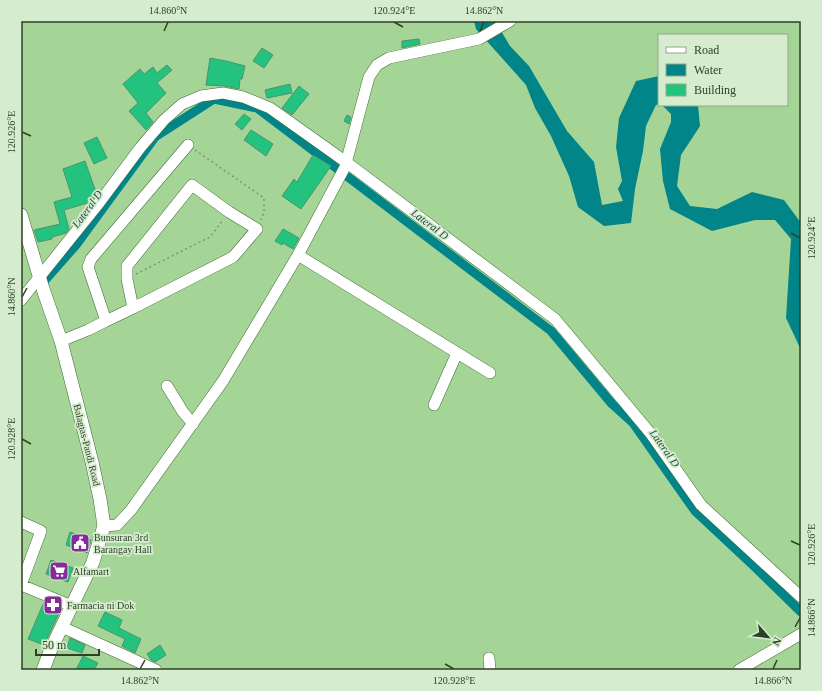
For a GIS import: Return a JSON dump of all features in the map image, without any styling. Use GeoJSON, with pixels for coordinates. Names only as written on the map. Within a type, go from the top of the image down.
{"type":"FeatureCollection","features":[{"type":"Feature","properties":{"kind":"main road","name":"Balagtas-Pandi Road"},"geometry":{"type":"LineString","coordinates":[[21,215],[24,237],[61,341],[92,462],[104,526],[93,562],[43,670]]}},
{"type":"Feature","properties":{"kind":"street"},"geometry":{"type":"LineString","coordinates":[[104,526],[117,525],[131,510],[193,424],[223,381],[298,255],[343,168],[369,77],[377,65],[390,58],[478,38],[507,23]]}},
{"type":"Feature","properties":{"kind":"street"},"geometry":{"type":"LineString","coordinates":[[21,300],[41,282],[140,148],[164,120],[182,104],[201,96],[223,93],[243,97],[270,108],[343,168],[555,319],[651,434],[701,505],[801,597]]}},
{"type":"Feature","properties":{"kind":"street"},"geometry":{"type":"LineString","coordinates":[[106,321],[88,267],[91,259],[188,145]]}},
{"type":"Feature","properties":{"kind":"street"},"geometry":{"type":"LineString","coordinates":[[61,341],[88,330],[133,308],[233,257],[257,229],[229,212],[192,185],[127,266],[127,279],[133,308]]}},
{"type":"Feature","properties":{"kind":"street"},"geometry":{"type":"LineString","coordinates":[[298,255],[490,373]]}},
{"type":"Feature","properties":{"kind":"street"},"geometry":{"type":"LineString","coordinates":[[434,406],[457,353]]}},
{"type":"Feature","properties":{"kind":"street"},"geometry":{"type":"LineString","coordinates":[[167,386],[183,412],[193,424]]}},
{"type":"Feature","properties":{"kind":"street"},"geometry":{"type":"LineString","coordinates":[[21,522],[41,531],[21,585],[72,606]]}},
{"type":"Feature","properties":{"kind":"street"},"geometry":{"type":"LineString","coordinates":[[62,627],[156,670]]}},
{"type":"Feature","properties":{"kind":"street"},"geometry":{"type":"LineString","coordinates":[[739,670],[801,634]]}},
{"type":"Feature","properties":{"kind":"street"},"geometry":{"type":"LineString","coordinates":[[489,658],[490,670]]}},
{"type":"Feature","properties":{"kind":"path"},"geometry":{"type":"LineString","coordinates":[[188,145],[264,198],[264,212],[257,229]]}},
{"type":"Feature","properties":{"kind":"path"},"geometry":{"type":"LineString","coordinates":[[127,279],[210,237],[229,212]]}},
{"type":"Feature","properties":{"kind":"water"},"geometry":{"type":"Polygon","coordinates":[[[474,21],[495,21],[510,46],[529,66],[567,131],[594,162],[602,205],[623,201],[618,189],[622,181],[616,147],[619,118],[636,81],[658,76],[658,104],[656,105],[646,126],[643,151],[635,189],[631,223],[604,226],[578,207],[569,176],[551,136],[535,108],[526,85],[476,29],[474,21]]]}},
{"type":"Feature","properties":{"kind":"water"},"geometry":{"type":"Polygon","coordinates":[[[663,106],[698,106],[700,126],[681,155],[677,186],[690,206],[717,209],[752,192],[784,200],[801,223],[801,350],[786,318],[791,239],[775,220],[755,220],[712,231],[670,209],[663,181],[660,149],[671,122],[671,114],[663,106]]]}},
{"type":"Feature","properties":{"kind":"building"},"geometry":{"type":"Polygon","coordinates":[[[419,39],[420,44],[402,48],[402,41],[419,39]]]}},
{"type":"Feature","properties":{"kind":"building"},"geometry":{"type":"Polygon","coordinates":[[[262,48],[273,55],[264,68],[253,61],[262,48]]]}},
{"type":"Feature","properties":{"kind":"building"},"geometry":{"type":"Polygon","coordinates":[[[210,58],[245,66],[242,79],[240,79],[239,89],[206,85],[210,58]]]}},
{"type":"Feature","properties":{"kind":"building"},"geometry":{"type":"Polygon","coordinates":[[[167,65],[172,70],[157,83],[166,93],[146,113],[153,122],[146,130],[129,111],[138,103],[123,84],[140,69],[144,74],[153,67],[157,73],[167,65]]]}},
{"type":"Feature","properties":{"kind":"building"},"geometry":{"type":"Polygon","coordinates":[[[290,84],[292,93],[267,98],[265,90],[290,84]]]}},
{"type":"Feature","properties":{"kind":"building"},"geometry":{"type":"Polygon","coordinates":[[[299,86],[309,94],[292,115],[282,108],[299,86]]]}},
{"type":"Feature","properties":{"kind":"building"},"geometry":{"type":"Polygon","coordinates":[[[244,114],[251,119],[242,130],[235,124],[244,114]]]}},
{"type":"Feature","properties":{"kind":"building"},"geometry":{"type":"Polygon","coordinates":[[[347,115],[351,117],[349,124],[344,121],[347,115]]]}},
{"type":"Feature","properties":{"kind":"building"},"geometry":{"type":"Polygon","coordinates":[[[251,130],[273,144],[266,156],[244,140],[251,130]]]}},
{"type":"Feature","properties":{"kind":"building"},"geometry":{"type":"Polygon","coordinates":[[[97,137],[107,158],[94,164],[84,143],[97,137]]]}},
{"type":"Feature","properties":{"kind":"building"},"geometry":{"type":"Polygon","coordinates":[[[313,155],[331,166],[301,209],[282,196],[294,179],[297,182],[313,155]]]}},
{"type":"Feature","properties":{"kind":"building"},"geometry":{"type":"Polygon","coordinates":[[[85,161],[97,195],[91,202],[64,210],[69,229],[66,233],[52,237],[52,239],[38,242],[34,230],[60,224],[54,202],[72,197],[63,169],[85,161]]]}},
{"type":"Feature","properties":{"kind":"building"},"geometry":{"type":"Polygon","coordinates":[[[283,229],[299,238],[293,249],[283,243],[282,245],[275,241],[283,229]]]}},
{"type":"Feature","properties":{"kind":"building","name":"Bunsuran 3rd Barangay Hall"},"geometry":{"type":"Polygon","coordinates":[[[70,532],[91,540],[87,553],[66,545],[70,532]]]}},
{"type":"Feature","properties":{"kind":"building","name":"Alfamart"},"geometry":{"type":"Polygon","coordinates":[[[51,560],[73,568],[68,582],[46,574],[51,560]]]}},
{"type":"Feature","properties":{"kind":"building"},"geometry":{"type":"Polygon","coordinates":[[[44,602],[61,609],[44,645],[28,639],[44,602]]]}},
{"type":"Feature","properties":{"kind":"building"},"geometry":{"type":"Polygon","coordinates":[[[105,612],[122,620],[119,628],[141,639],[135,653],[122,646],[125,639],[98,626],[105,612]]]}},
{"type":"Feature","properties":{"kind":"building"},"geometry":{"type":"Polygon","coordinates":[[[70,638],[85,645],[82,653],[67,648],[70,638]]]}},
{"type":"Feature","properties":{"kind":"building"},"geometry":{"type":"Polygon","coordinates":[[[160,645],[166,655],[155,662],[151,660],[147,654],[160,645]]]}},
{"type":"Feature","properties":{"kind":"building"},"geometry":{"type":"Polygon","coordinates":[[[83,656],[98,663],[94,670],[76,670],[83,656]]]}},
{"type":"Feature","properties":{"kind":"waterway","name":"Lateral D"},"geometry":{"type":"LineString","coordinates":[[39,287],[76,245],[155,137],[214,99],[257,108],[551,331],[612,404],[633,423],[695,511],[801,612]]}},
{"type":"Feature","properties":{"kind":"place","name":"Bunsuran 3rd Barangay Hall"},"geometry":{"type":"Point","coordinates":[80,543]}},
{"type":"Feature","properties":{"kind":"place","name":"Alfamart"},"geometry":{"type":"Point","coordinates":[59,571]}},
{"type":"Feature","properties":{"kind":"place","name":"Farmacia ni Dok"},"geometry":{"type":"Point","coordinates":[53,605]}}]}
